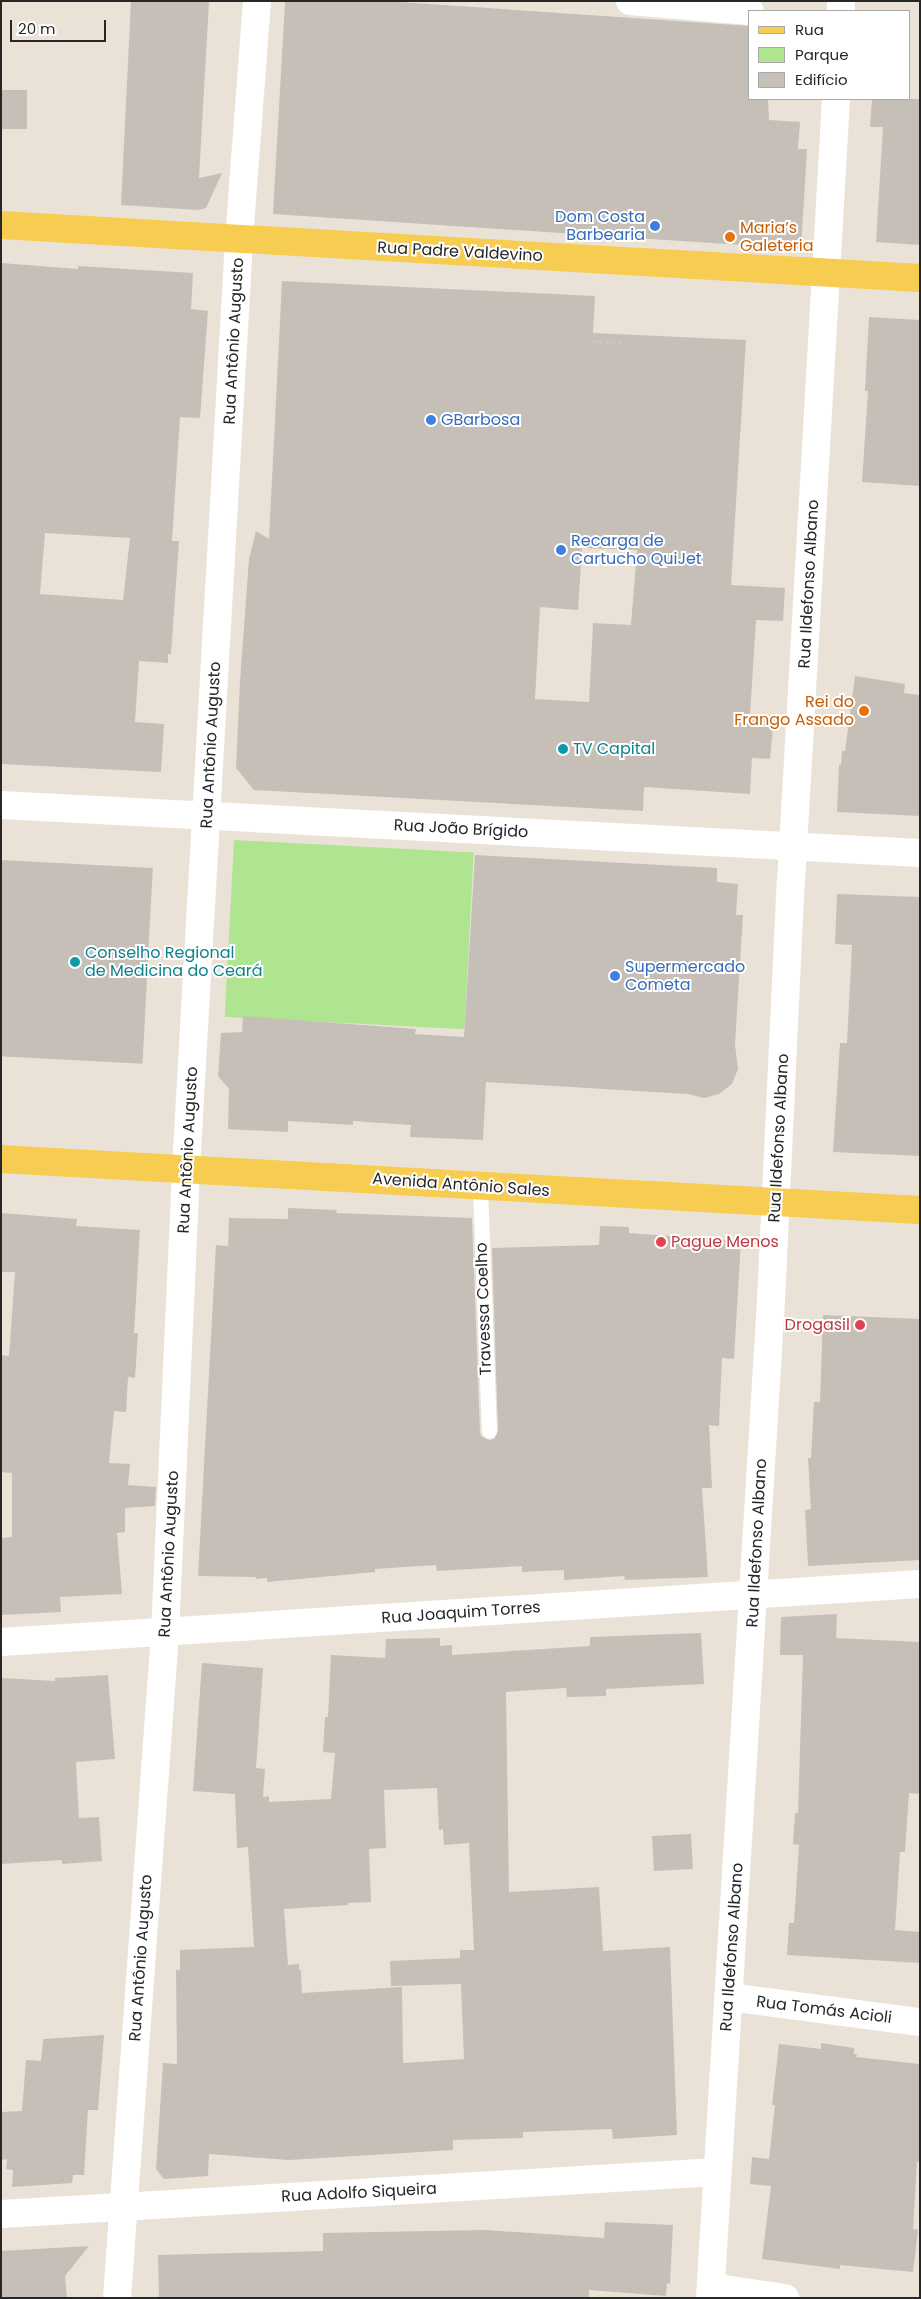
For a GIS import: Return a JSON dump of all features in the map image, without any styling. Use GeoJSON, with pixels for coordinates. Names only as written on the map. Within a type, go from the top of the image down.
{"type":"FeatureCollection","features":[{"type":"Feature","properties":{"kind":"main road","name":"Rua Padre Valdevino"},"geometry":{"type":"LineString","coordinates":[[1,225],[920,278]]}},
{"type":"Feature","properties":{"kind":"main road","name":"Avenida Antônio Sales"},"geometry":{"type":"LineString","coordinates":[[1,1159],[920,1210]]}},
{"type":"Feature","properties":{"kind":"street","name":"Rua Antônio Augusto"},"geometry":{"type":"LineString","coordinates":[[117,2298],[122,2207],[165,1633],[186,1168],[208,816],[239,240],[257,1]]}},
{"type":"Feature","properties":{"kind":"street"},"geometry":{"type":"LineString","coordinates":[[630,1],[748,12]]}},
{"type":"Feature","properties":{"kind":"street","name":"Rua Ildefonso Albano"},"geometry":{"type":"LineString","coordinates":[[710,2293],[755,1593],[793,846],[836,100]]}},
{"type":"Feature","properties":{"kind":"street","name":"Rua João Brígido"},"geometry":{"type":"LineString","coordinates":[[1,804],[920,854]]}},
{"type":"Feature","properties":{"kind":"street","name":"Rua Joaquim Torres"},"geometry":{"type":"LineString","coordinates":[[1,1642],[920,1584]]}},
{"type":"Feature","properties":{"kind":"street","name":"Rua Tomás Acioli"},"geometry":{"type":"LineString","coordinates":[[729,1997],[920,2022]]}},
{"type":"Feature","properties":{"kind":"street","name":"Rua Adolfo Siqueira"},"geometry":{"type":"LineString","coordinates":[[1,2214],[717,2172]]}},
{"type":"Feature","properties":{"kind":"street"},"geometry":{"type":"LineString","coordinates":[[710,2293],[785,2298]]}},
{"type":"Feature","properties":{"kind":"lane","name":"Travessa Coelho"},"geometry":{"type":"LineString","coordinates":[[480,1187],[489,1431]]}},
{"type":"Feature","properties":{"kind":"path"},"geometry":{"type":"LineString","coordinates":[[592,341],[624,343]]}},
{"type":"Feature","properties":{"kind":"green space"},"geometry":{"type":"Polygon","coordinates":[[[234,840],[474,853],[464,1029],[225,1017],[234,840]]]}},
{"type":"Feature","properties":{"kind":"building"},"geometry":{"type":"Polygon","coordinates":[[[131,1],[209,1],[199,178],[222,173],[206,208],[198,210],[121,205],[131,1]]]}},
{"type":"Feature","properties":{"kind":"building"},"geometry":{"type":"Polygon","coordinates":[[[285,1],[386,1],[748,26],[748,100],[768,100],[769,120],[800,122],[798,149],[807,149],[801,249],[273,214],[285,1]]]}},
{"type":"Feature","properties":{"kind":"building"},"geometry":{"type":"Polygon","coordinates":[[[1,90],[27,90],[27,129],[1,129],[1,90]]]}},
{"type":"Feature","properties":{"kind":"building"},"geometry":{"type":"Polygon","coordinates":[[[920,99],[920,245],[876,242],[883,127],[870,127],[872,100],[920,99]]]}},
{"type":"Feature","properties":{"kind":"building"},"geometry":{"type":"Polygon","coordinates":[[[1,263],[78,269],[78,266],[193,273],[191,309],[208,311],[200,418],[180,417],[172,541],[179,541],[171,654],[168,654],[168,663],[139,661],[135,722],[164,724],[161,772],[1,764],[1,263]],[[45,533],[40,594],[123,600],[130,538],[45,533]]]}},
{"type":"Feature","properties":{"kind":"building"},"geometry":{"type":"Polygon","coordinates":[[[282,281],[595,296],[593,333],[746,340],[731,585],[785,588],[783,621],[756,620],[750,715],[774,715],[770,759],[752,758],[750,794],[644,787],[643,811],[254,790],[236,768],[240,681],[249,559],[256,531],[269,539],[282,281]],[[582,548],[578,610],[540,607],[535,699],[589,702],[593,623],[631,625],[637,550],[582,548]]]}},
{"type":"Feature","properties":{"kind":"building"},"geometry":{"type":"Polygon","coordinates":[[[869,317],[920,320],[920,486],[862,482],[868,391],[865,391],[869,317]]]}},
{"type":"Feature","properties":{"kind":"building"},"geometry":{"type":"Polygon","coordinates":[[[855,676],[905,684],[904,693],[920,695],[920,816],[837,812],[839,765],[841,765],[842,751],[845,751],[855,676]]]}},
{"type":"Feature","properties":{"kind":"building","name":"Supermercado Cometa"},"geometry":{"type":"Polygon","coordinates":[[[475,855],[717,868],[717,882],[738,884],[736,915],[743,915],[735,1044],[738,1069],[732,1084],[719,1094],[704,1098],[688,1094],[486,1082],[483,1140],[410,1137],[411,1125],[353,1121],[353,1125],[288,1121],[288,1132],[228,1129],[229,1089],[218,1076],[221,1033],[242,1032],[243,1016],[416,1029],[415,1034],[464,1037],[475,855]]]}},
{"type":"Feature","properties":{"kind":"building","name":"Conselho Regional de Medicina do Ceará"},"geometry":{"type":"Polygon","coordinates":[[[1,860],[153,868],[143,1064],[1,1056],[1,860]]]}},
{"type":"Feature","properties":{"kind":"building"},"geometry":{"type":"Polygon","coordinates":[[[837,894],[920,897],[920,1156],[833,1152],[840,1043],[847,1043],[852,945],[835,944],[837,894]]]}},
{"type":"Feature","properties":{"kind":"building"},"geometry":{"type":"Polygon","coordinates":[[[288,1208],[337,1210],[336,1213],[472,1218],[480,1431],[481,1436],[489,1440],[494,1439],[498,1431],[492,1248],[599,1245],[600,1226],[629,1227],[629,1233],[741,1241],[734,1359],[722,1358],[719,1426],[709,1425],[712,1488],[702,1488],[708,1577],[625,1580],[624,1576],[564,1580],[564,1570],[522,1572],[522,1566],[437,1571],[436,1565],[375,1569],[375,1572],[267,1582],[267,1578],[256,1579],[256,1577],[198,1576],[216,1245],[228,1246],[229,1218],[288,1219],[288,1208]]]}},
{"type":"Feature","properties":{"kind":"building"},"geometry":{"type":"Polygon","coordinates":[[[1,1213],[77,1219],[76,1226],[140,1230],[134,1333],[138,1333],[135,1378],[128,1377],[126,1412],[114,1411],[109,1463],[130,1464],[128,1485],[156,1487],[155,1506],[125,1508],[125,1532],[117,1533],[122,1594],[60,1597],[61,1612],[1,1615],[1,1538],[12,1537],[12,1473],[1,1472],[1,1355],[9,1356],[15,1272],[1,1272],[1,1213]]]}},
{"type":"Feature","properties":{"kind":"building"},"geometry":{"type":"Polygon","coordinates":[[[823,1315],[920,1319],[920,1560],[808,1566],[805,1510],[811,1509],[808,1458],[811,1458],[814,1402],[820,1402],[823,1315]]]}},
{"type":"Feature","properties":{"kind":"building"},"geometry":{"type":"Polygon","coordinates":[[[837,1614],[836,1638],[920,1642],[920,1794],[909,1793],[905,1852],[900,1852],[895,1930],[920,1932],[920,1963],[787,1955],[789,1923],[794,1923],[799,1845],[793,1844],[795,1813],[798,1813],[803,1655],[780,1655],[781,1617],[837,1614]]]}},
{"type":"Feature","properties":{"kind":"building"},"geometry":{"type":"Polygon","coordinates":[[[701,1633],[704,1684],[606,1689],[606,1696],[567,1697],[566,1688],[506,1692],[509,1892],[599,1887],[603,1951],[670,1947],[677,2135],[613,2139],[612,2129],[523,2132],[523,2138],[453,2140],[453,2150],[289,2160],[209,2154],[208,2176],[164,2179],[156,2169],[163,2063],[177,2064],[176,1970],[180,1970],[180,1950],[254,1947],[248,1847],[237,1848],[235,1794],[193,1791],[202,1663],[263,1668],[256,1768],[265,1769],[263,1797],[269,1796],[269,1802],[331,1799],[335,1753],[323,1752],[325,1717],[328,1717],[331,1655],[385,1658],[386,1639],[440,1638],[440,1646],[452,1645],[452,1655],[590,1646],[590,1637],[701,1633]],[[437,1788],[384,1790],[386,1848],[369,1849],[371,1902],[284,1909],[288,1965],[299,1964],[302,1993],[402,1987],[403,2063],[464,2059],[461,1984],[391,1986],[390,1961],[460,1958],[460,1950],[474,1950],[469,1843],[444,1845],[443,1829],[439,1830],[437,1788]]]}},
{"type":"Feature","properties":{"kind":"building"},"geometry":{"type":"Polygon","coordinates":[[[108,1675],[115,1759],[76,1762],[79,1818],[99,1817],[102,1861],[62,1864],[62,1860],[1,1864],[1,1678],[55,1681],[55,1678],[108,1675]]]}},
{"type":"Feature","properties":{"kind":"building"},"geometry":{"type":"Polygon","coordinates":[[[691,1834],[693,1869],[654,1871],[652,1836],[691,1834]]]}},
{"type":"Feature","properties":{"kind":"building"},"geometry":{"type":"Polygon","coordinates":[[[104,2035],[98,2110],[88,2110],[84,2175],[73,2175],[72,2183],[12,2187],[13,2170],[6,2169],[7,2159],[1,2160],[1,2112],[22,2111],[26,2060],[41,2061],[43,2039],[104,2035]]]}},
{"type":"Feature","properties":{"kind":"building"},"geometry":{"type":"Polygon","coordinates":[[[821,2043],[854,2048],[854,2054],[857,2054],[856,2057],[920,2064],[920,2162],[917,2162],[913,2229],[918,2230],[913,2272],[840,2265],[840,2269],[762,2259],[771,2186],[750,2184],[752,2157],[769,2159],[775,2105],[772,2105],[779,2044],[821,2049],[821,2043]]]}},
{"type":"Feature","properties":{"kind":"building"},"geometry":{"type":"Polygon","coordinates":[[[605,2222],[673,2225],[670,2284],[667,2283],[666,2296],[589,2290],[589,2298],[159,2298],[158,2255],[323,2251],[323,2233],[484,2230],[604,2238],[605,2222]]]}},
{"type":"Feature","properties":{"kind":"building"},"geometry":{"type":"Polygon","coordinates":[[[89,2246],[65,2276],[67,2298],[1,2298],[1,2251],[89,2246]]]}},
{"type":"Feature","properties":{"kind":"place","name":"Dom Costa Barbearia"},"geometry":{"type":"Point","coordinates":[655,226]}},
{"type":"Feature","properties":{"kind":"place","name":"Maria’s Galeteria"},"geometry":{"type":"Point","coordinates":[730,237]}},
{"type":"Feature","properties":{"kind":"place","name":"GBarbosa"},"geometry":{"type":"Point","coordinates":[431,420]}},
{"type":"Feature","properties":{"kind":"place","name":"Recarga de Cartucho QuiJet"},"geometry":{"type":"Point","coordinates":[561,550]}},
{"type":"Feature","properties":{"kind":"place","name":"Rei do Frango Assado"},"geometry":{"type":"Point","coordinates":[864,711]}},
{"type":"Feature","properties":{"kind":"place","name":"TV Capital"},"geometry":{"type":"Point","coordinates":[563,749]}},
{"type":"Feature","properties":{"kind":"place","name":"Conselho Regional de Medicina do Ceará"},"geometry":{"type":"Point","coordinates":[75,962]}},
{"type":"Feature","properties":{"kind":"place","name":"Supermercado Cometa"},"geometry":{"type":"Point","coordinates":[615,976]}},
{"type":"Feature","properties":{"kind":"place","name":"Pague Menos"},"geometry":{"type":"Point","coordinates":[661,1242]}},
{"type":"Feature","properties":{"kind":"place","name":"Drogasil"},"geometry":{"type":"Point","coordinates":[860,1325]}}]}
